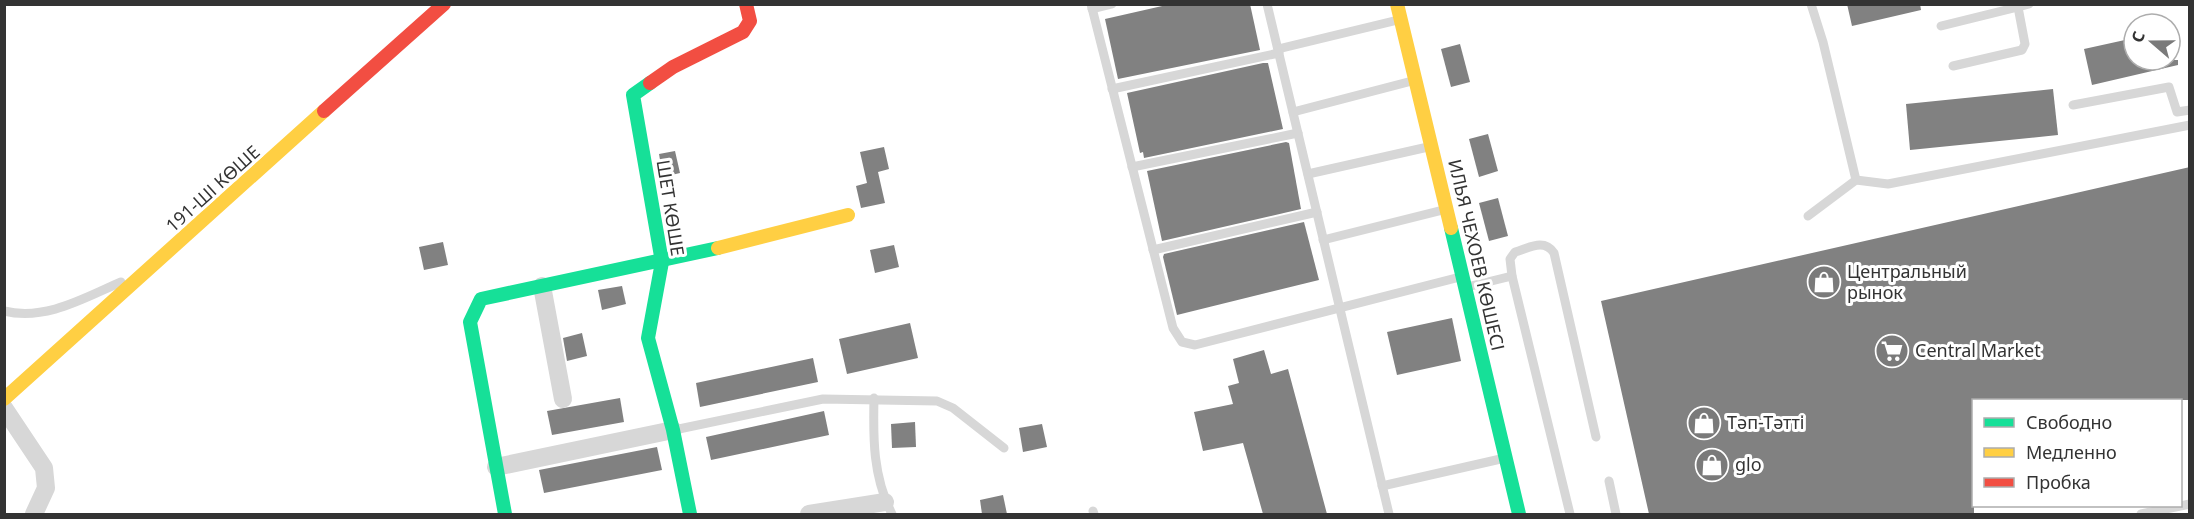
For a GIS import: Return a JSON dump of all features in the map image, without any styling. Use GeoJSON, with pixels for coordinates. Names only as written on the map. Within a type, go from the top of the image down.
{"type":"FeatureCollection","features":[{"type":"Feature","properties":{"kind":"street","name":"191-ШІ КӨШЕ"},"geometry":{"type":"LineString","coordinates":[[4,399],[154,267],[444,4]]}},
{"type":"Feature","properties":{"kind":"street","name":"ШЕТ КӨШЕ"},"geometry":{"type":"LineString","coordinates":[[690,514],[673,430],[648,338],[662,262],[633,95],[673,67],[743,32],[750,21],[746,4]]}},
{"type":"Feature","properties":{"kind":"street","name":"ИЛЬЯ ЧЕХОЕВ КӨШЕСІ"},"geometry":{"type":"LineString","coordinates":[[1397,4],[1519,514]]}},
{"type":"Feature","properties":{"kind":"street"},"geometry":{"type":"LineString","coordinates":[[505,514],[470,322],[481,299],[662,262],[848,216]]}},
{"type":"Feature","properties":{"kind":"street"},"geometry":{"type":"LineString","coordinates":[[542,286],[563,399]]}},
{"type":"Feature","properties":{"kind":"street"},"geometry":{"type":"LineString","coordinates":[[4,408],[44,468],[46,488],[34,514]]}},
{"type":"Feature","properties":{"kind":"street"},"geometry":{"type":"LineString","coordinates":[[496,467],[673,430]]}},
{"type":"Feature","properties":{"kind":"street"},"geometry":{"type":"LineString","coordinates":[[809,514],[889,508]]}},
{"type":"Feature","properties":{"kind":"lane"},"geometry":{"type":"LineString","coordinates":[[1112,4],[1092,7],[1173,328],[1182,342],[1195,345],[1340,307],[1464,282],[1512,276]]}},
{"type":"Feature","properties":{"kind":"lane"},"geometry":{"type":"LineString","coordinates":[[1267,4],[1389,514]]}},
{"type":"Feature","properties":{"kind":"lane"},"geometry":{"type":"LineString","coordinates":[[1811,4],[1856,180]]}},
{"type":"Feature","properties":{"kind":"lane"},"geometry":{"type":"LineString","coordinates":[[1941,26],[2029,4]]}},
{"type":"Feature","properties":{"kind":"lane"},"geometry":{"type":"LineString","coordinates":[[1953,66],[2022,50],[2025,44],[2018,8]]}},
{"type":"Feature","properties":{"kind":"lane"},"geometry":{"type":"LineString","coordinates":[[1112,89],[1278,51],[1401,19]]}},
{"type":"Feature","properties":{"kind":"lane"},"geometry":{"type":"LineString","coordinates":[[1293,112],[1416,80]]}},
{"type":"Feature","properties":{"kind":"lane"},"geometry":{"type":"LineString","coordinates":[[2073,105],[2169,87],[2177,112],[2190,110]]}},
{"type":"Feature","properties":{"kind":"lane"},"geometry":{"type":"LineString","coordinates":[[1808,216],[1856,180],[1888,184],[2190,125]]}},
{"type":"Feature","properties":{"kind":"lane"},"geometry":{"type":"LineString","coordinates":[[1132,167],[1298,133]]}},
{"type":"Feature","properties":{"kind":"lane"},"geometry":{"type":"LineString","coordinates":[[1308,174],[1431,147]]}},
{"type":"Feature","properties":{"kind":"lane"},"geometry":{"type":"LineString","coordinates":[[1323,240],[1446,209]]}},
{"type":"Feature","properties":{"kind":"lane"},"geometry":{"type":"LineString","coordinates":[[1153,250],[1317,212]]}},
{"type":"Feature","properties":{"kind":"lane"},"geometry":{"type":"LineString","coordinates":[[1570,514],[1512,276],[1510,260],[1515,252],[1543,243],[1549,246],[1554,253],[1596,436]]}},
{"type":"Feature","properties":{"kind":"lane"},"geometry":{"type":"LineString","coordinates":[[4,311],[26,315],[58,309],[154,267]]}},
{"type":"Feature","properties":{"kind":"lane"},"geometry":{"type":"LineString","coordinates":[[673,430],[824,399],[937,401],[953,408],[1004,448]]}},
{"type":"Feature","properties":{"kind":"lane"},"geometry":{"type":"LineString","coordinates":[[874,399],[873,458],[889,508]]}},
{"type":"Feature","properties":{"kind":"lane"},"geometry":{"type":"LineString","coordinates":[[1382,486],[1506,458]]}},
{"type":"Feature","properties":{"kind":"lane"},"geometry":{"type":"LineString","coordinates":[[1609,481],[1616,514]]}},
{"type":"Feature","properties":{"kind":"lane"},"geometry":{"type":"LineString","coordinates":[[2141,514],[2173,507]]}},
{"type":"Feature","properties":{"kind":"building"},"geometry":{"type":"Polygon","coordinates":[[[1171,4],[1250,4],[1260,50],[1118,79],[1105,19],[1171,4]]]}},
{"type":"Feature","properties":{"kind":"building"},"geometry":{"type":"Polygon","coordinates":[[[1847,4],[1920,4],[1921,10],[1852,26],[1847,4]]]}},
{"type":"Feature","properties":{"kind":"building"},"geometry":{"type":"Polygon","coordinates":[[[2122,41],[2122,72],[2148,72],[2092,85],[2084,49],[2122,41]]]}},
{"type":"Feature","properties":{"kind":"building"},"geometry":{"type":"Polygon","coordinates":[[[1460,44],[1470,82],[1451,87],[1441,49],[1460,44]]]}},
{"type":"Feature","properties":{"kind":"building"},"geometry":{"type":"Polygon","coordinates":[[[1268,63],[1283,129],[1144,158],[1143,152],[1140,153],[1127,93],[1268,63]]]}},
{"type":"Feature","properties":{"kind":"building"},"geometry":{"type":"Polygon","coordinates":[[[2053,89],[2058,135],[1910,150],[1906,104],[2053,89]]]}},
{"type":"Feature","properties":{"kind":"building"},"geometry":{"type":"Polygon","coordinates":[[[1488,134],[1498,171],[1479,177],[1469,139],[1488,134]]]}},
{"type":"Feature","properties":{"kind":"building"},"geometry":{"type":"Polygon","coordinates":[[[1289,143],[1301,209],[1162,241],[1147,171],[1289,143]]]}},
{"type":"Feature","properties":{"kind":"building"},"geometry":{"type":"Polygon","coordinates":[[[884,147],[889,169],[878,172],[885,203],[861,208],[856,186],[867,183],[860,152],[884,147]]]}},
{"type":"Feature","properties":{"kind":"building"},"geometry":{"type":"Polygon","coordinates":[[[675,151],[680,173],[663,177],[659,154],[675,151]]]}},
{"type":"Feature","properties":{"kind":"building","name":"Central Market"},"geometry":{"type":"Polygon","coordinates":[[[2190,167],[2190,400],[1972,399],[1972,507],[1974,507],[1974,514],[1649,514],[1601,301],[2190,167]]]}},
{"type":"Feature","properties":{"kind":"building"},"geometry":{"type":"Polygon","coordinates":[[[1498,198],[1508,236],[1489,241],[1479,203],[1498,198]]]}},
{"type":"Feature","properties":{"kind":"building"},"geometry":{"type":"Polygon","coordinates":[[[1304,222],[1319,280],[1177,315],[1164,254],[1304,222]]]}},
{"type":"Feature","properties":{"kind":"building"},"geometry":{"type":"Polygon","coordinates":[[[443,242],[448,265],[424,270],[419,247],[443,242]]]}},
{"type":"Feature","properties":{"kind":"building"},"geometry":{"type":"Polygon","coordinates":[[[894,245],[899,267],[875,273],[870,250],[894,245]]]}},
{"type":"Feature","properties":{"kind":"building"},"geometry":{"type":"Polygon","coordinates":[[[622,286],[626,304],[602,310],[598,290],[622,286]]]}},
{"type":"Feature","properties":{"kind":"building"},"geometry":{"type":"Polygon","coordinates":[[[1452,318],[1461,361],[1397,375],[1387,332],[1452,318]]]}},
{"type":"Feature","properties":{"kind":"building"},"geometry":{"type":"Polygon","coordinates":[[[910,323],[918,358],[847,374],[839,339],[910,323]]]}},
{"type":"Feature","properties":{"kind":"building"},"geometry":{"type":"Polygon","coordinates":[[[582,333],[587,356],[567,361],[563,338],[582,333]]]}},
{"type":"Feature","properties":{"kind":"building"},"geometry":{"type":"Polygon","coordinates":[[[1264,350],[1271,374],[1288,369],[1327,514],[1263,514],[1243,443],[1203,451],[1194,412],[1233,404],[1228,386],[1239,383],[1233,359],[1264,350]]]}},
{"type":"Feature","properties":{"kind":"building"},"geometry":{"type":"Polygon","coordinates":[[[813,358],[818,382],[700,407],[696,383],[813,358]]]}},
{"type":"Feature","properties":{"kind":"building"},"geometry":{"type":"Polygon","coordinates":[[[620,398],[624,422],[552,435],[547,411],[620,398]]]}},
{"type":"Feature","properties":{"kind":"building"},"geometry":{"type":"Polygon","coordinates":[[[824,411],[829,435],[711,460],[706,437],[824,411]]]}},
{"type":"Feature","properties":{"kind":"building"},"geometry":{"type":"Polygon","coordinates":[[[915,422],[916,447],[892,448],[891,424],[915,422]]]}},
{"type":"Feature","properties":{"kind":"building"},"geometry":{"type":"Polygon","coordinates":[[[1042,424],[1047,447],[1023,452],[1019,428],[1042,424]]]}},
{"type":"Feature","properties":{"kind":"building"},"geometry":{"type":"Polygon","coordinates":[[[657,447],[662,470],[544,493],[539,470],[657,447]]]}},
{"type":"Feature","properties":{"kind":"building"},"geometry":{"type":"Polygon","coordinates":[[[1003,495],[1007,514],[982,514],[980,500],[1003,495]]]}},
{"type":"Feature","properties":{"kind":"traffic: fast"},"geometry":{"type":"LineString","coordinates":[[650,83],[633,95],[662,262],[648,338],[673,430],[690,514]]}},
{"type":"Feature","properties":{"kind":"traffic: fast"},"geometry":{"type":"LineString","coordinates":[[1451,228],[1519,514]]}},
{"type":"Feature","properties":{"kind":"traffic: fast"},"geometry":{"type":"LineString","coordinates":[[505,514],[470,322],[481,299],[718,248]]}},
{"type":"Feature","properties":{"kind":"traffic: slow"},"geometry":{"type":"LineString","coordinates":[[1397,4],[1451,228]]}},
{"type":"Feature","properties":{"kind":"traffic: slow"},"geometry":{"type":"LineString","coordinates":[[4,399],[324,111]]}},
{"type":"Feature","properties":{"kind":"traffic: slow"},"geometry":{"type":"LineString","coordinates":[[718,248],[848,215]]}},
{"type":"Feature","properties":{"kind":"traffic: jam"},"geometry":{"type":"LineString","coordinates":[[324,111],[444,4]]}},
{"type":"Feature","properties":{"kind":"traffic: jam"},"geometry":{"type":"LineString","coordinates":[[650,83],[673,67],[743,32],[750,21],[746,4]]}},
{"type":"Feature","properties":{"kind":"place","name":"Центральный рынок"},"geometry":{"type":"Point","coordinates":[1824,282]}},
{"type":"Feature","properties":{"kind":"place","name":"Central Market"},"geometry":{"type":"Point","coordinates":[1892,351]}},
{"type":"Feature","properties":{"kind":"place","name":"Тәп-Тәтті"},"geometry":{"type":"Point","coordinates":[1704,423]}},
{"type":"Feature","properties":{"kind":"place","name":"glo"},"geometry":{"type":"Point","coordinates":[1712,465]}}]}
